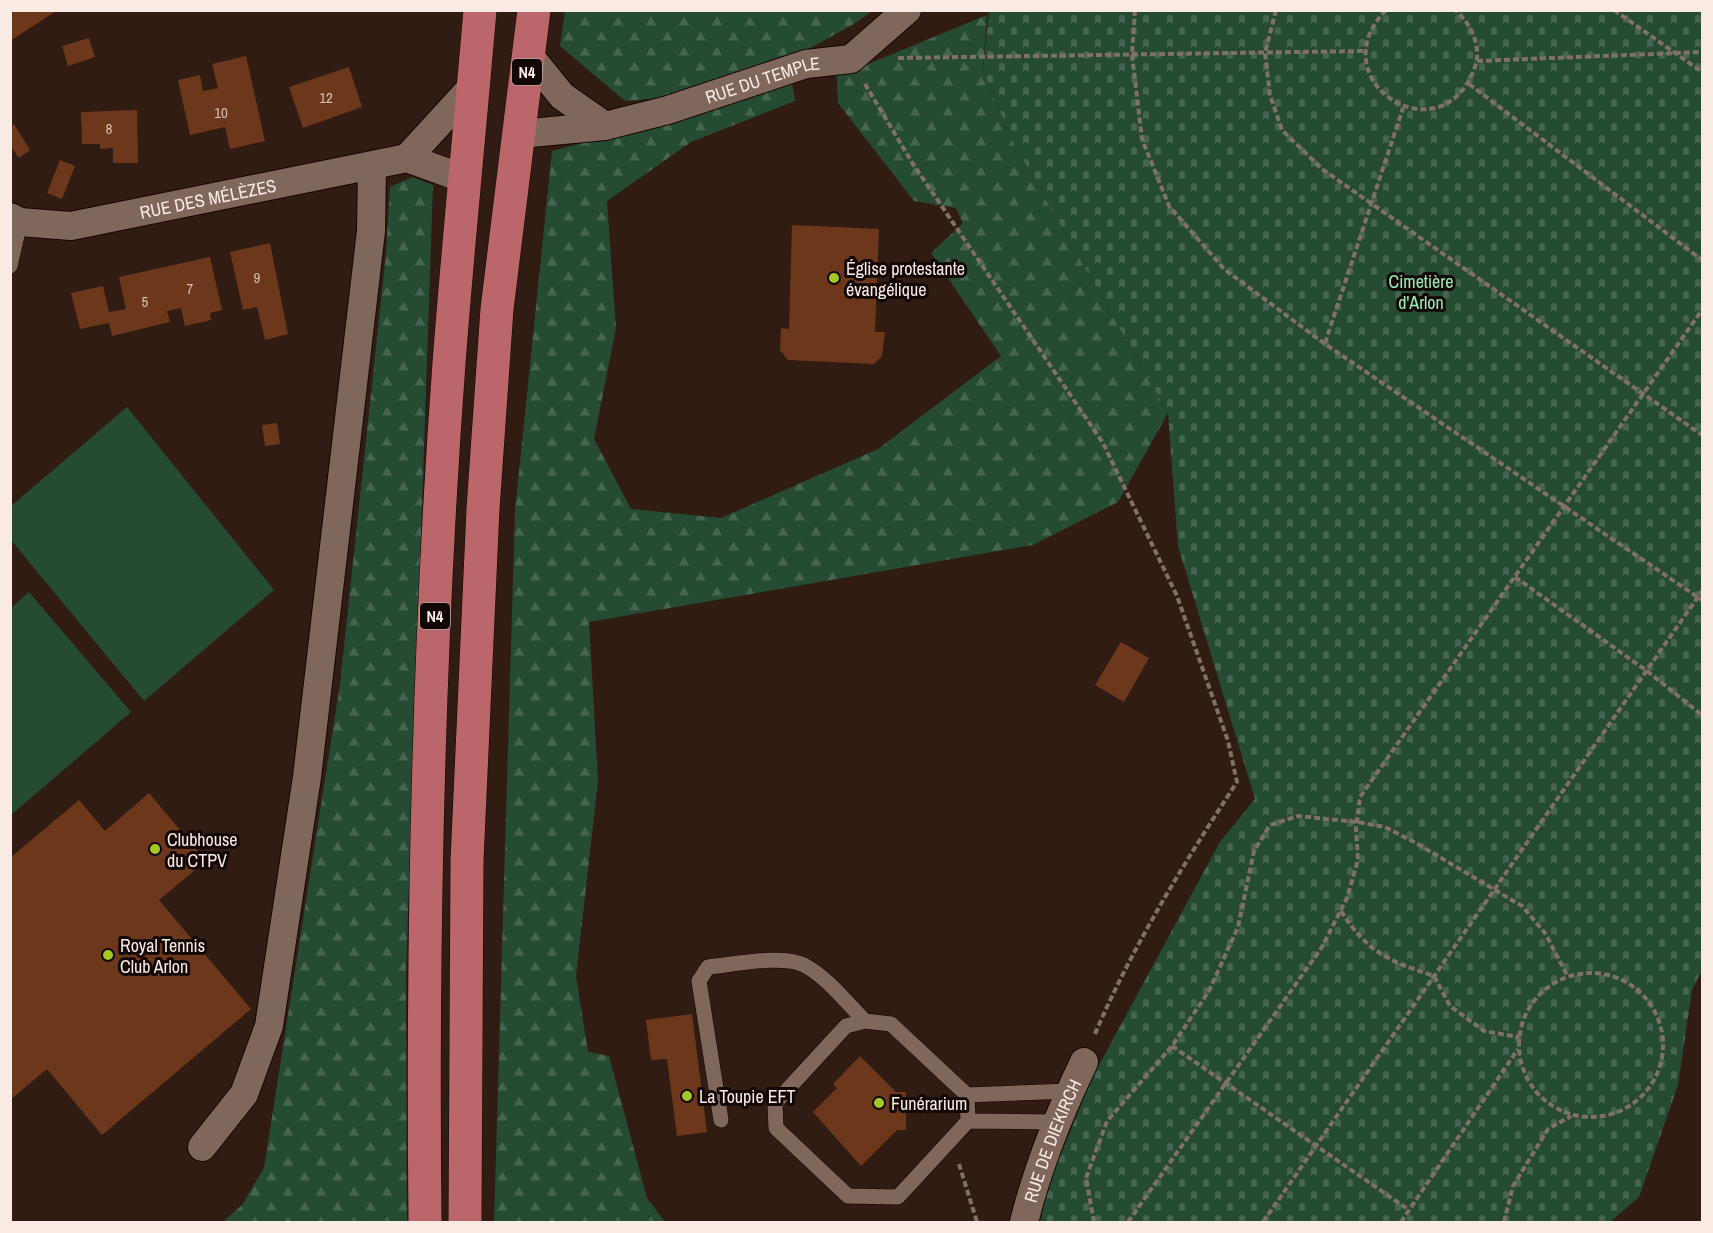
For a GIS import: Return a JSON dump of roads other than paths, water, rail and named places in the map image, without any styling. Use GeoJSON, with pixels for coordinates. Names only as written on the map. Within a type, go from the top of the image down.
{"type":"FeatureCollection","features":[{"type":"Feature","properties":{"kind":"main road","name":"N4"},"geometry":{"type":"LineString","coordinates":[[425,1222],[424,1097],[434,648],[449,364],[480,10]]}},
{"type":"Feature","properties":{"kind":"main road","name":"N4"},"geometry":{"type":"LineString","coordinates":[[465,1222],[467,861],[483,509],[497,309],[534,10]]}},
{"type":"Feature","properties":{"kind":"street","name":"RUE DU TEMPLE"},"geometry":{"type":"LineString","coordinates":[[520,134],[605,126],[668,110],[806,64],[851,59],[907,10]]}},
{"type":"Feature","properties":{"kind":"street"},"geometry":{"type":"LineString","coordinates":[[529,55],[562,96],[605,126]]}},
{"type":"Feature","properties":{"kind":"street"},"geometry":{"type":"LineString","coordinates":[[465,178],[408,158],[474,86]]}},
{"type":"Feature","properties":{"kind":"street","name":"RUE DES MÉLÈZES"},"geometry":{"type":"LineString","coordinates":[[15,220],[71,226],[408,158]]}},
{"type":"Feature","properties":{"kind":"street"},"geometry":{"type":"LineString","coordinates":[[202,1147],[244,1094],[269,1026],[309,765],[371,231],[372,166]]}},
{"type":"Feature","properties":{"kind":"street","name":"RUE DE DIEKIRCH"},"geometry":{"type":"LineString","coordinates":[[1024,1222],[1055,1122],[1084,1062]]}},
{"type":"Feature","properties":{"kind":"lane"},"geometry":{"type":"LineString","coordinates":[[10,266],[15,220]]}},
{"type":"Feature","properties":{"kind":"lane"},"geometry":{"type":"LineString","coordinates":[[721,1120],[699,981],[708,967],[775,960],[802,964],[827,983],[865,1021]]}},
{"type":"Feature","properties":{"kind":"lane"},"geometry":{"type":"LineString","coordinates":[[865,1021],[891,1024],[967,1095],[968,1121],[898,1197],[848,1196],[776,1128],[775,1103],[846,1026],[865,1021]]}},
{"type":"Feature","properties":{"kind":"lane"},"geometry":{"type":"LineString","coordinates":[[967,1095],[1070,1091]]}},
{"type":"Feature","properties":{"kind":"lane"},"geometry":{"type":"LineString","coordinates":[[968,1121],[1055,1122]]}},
{"type":"Feature","properties":{"kind":"place","name":"Église protestante évangélique"},"geometry":{"type":"Point","coordinates":[834,278]}},
{"type":"Feature","properties":{"kind":"place","name":"Clubhouse du CTPV"},"geometry":{"type":"Point","coordinates":[155,849]}},
{"type":"Feature","properties":{"kind":"place","name":"Royal Tennis Club Arlon"},"geometry":{"type":"Point","coordinates":[108,955]}},
{"type":"Feature","properties":{"kind":"place","name":"La Toupie EFT"},"geometry":{"type":"Point","coordinates":[687,1096]}},
{"type":"Feature","properties":{"kind":"place","name":"Funérarium"},"geometry":{"type":"Point","coordinates":[879,1103]}},
{"type":"Feature","properties":{"kind":"park label","name":"Cimetière d'Arlon"},"geometry":{"type":"Point","coordinates":[1421,291]}}]}
